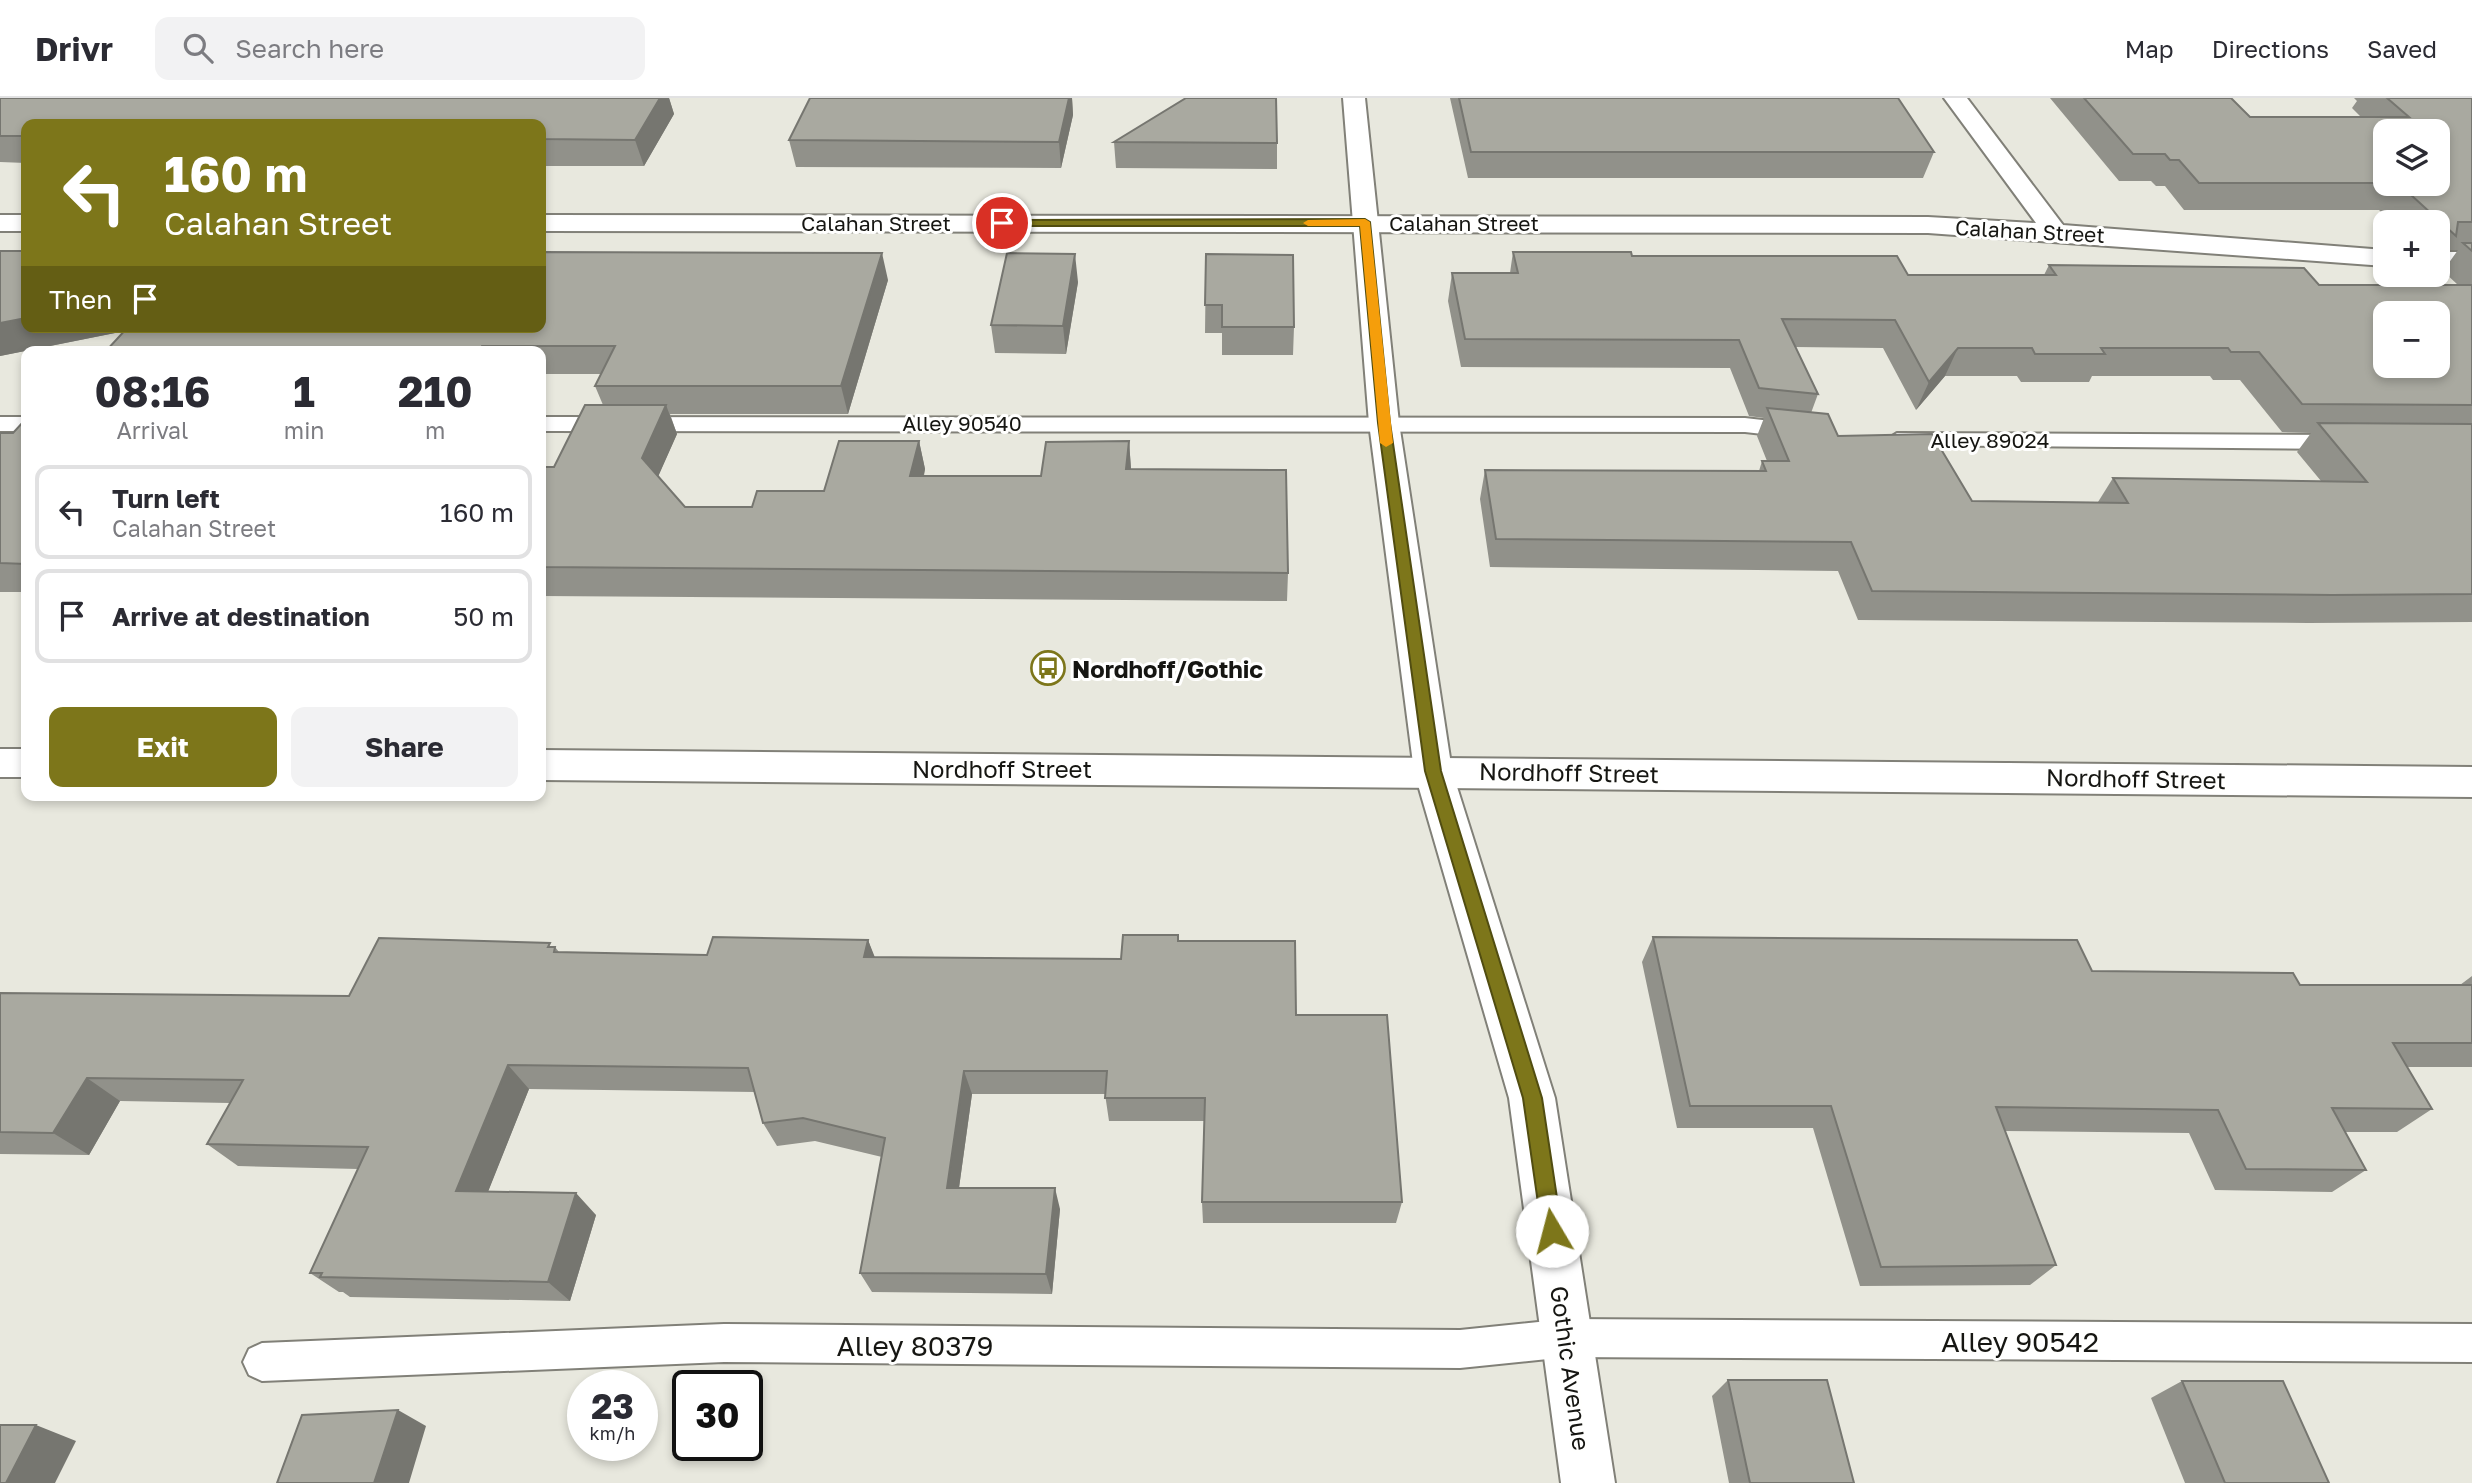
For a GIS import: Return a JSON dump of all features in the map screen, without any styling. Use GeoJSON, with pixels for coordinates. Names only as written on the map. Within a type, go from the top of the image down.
{"type":"FeatureCollection","features":[{"type":"Feature","properties":{"kind":"street","name":"Gothic Avenue"},"geometry":{"type":"LineString","coordinates":[[1354,98],[1384,423],[1433,771],[1532,1098],[1588,1483]]}},
{"type":"Feature","properties":{"kind":"street"},"geometry":{"type":"LineString","coordinates":[[1955,98],[2055,232]]}},
{"type":"Feature","properties":{"kind":"street","name":"Calahan Street"},"geometry":{"type":"LineString","coordinates":[[546,223],[1365,222],[1928,225],[2055,232],[2373,257]]}},
{"type":"Feature","properties":{"kind":"street"},"geometry":{"type":"LineString","coordinates":[[0,223],[21,223]]}},
{"type":"Feature","properties":{"kind":"street"},"geometry":{"type":"LineString","coordinates":[[2450,260],[2472,260]]}},
{"type":"Feature","properties":{"kind":"street"},"geometry":{"type":"LineString","coordinates":[[0,763],[21,764]]}},
{"type":"Feature","properties":{"kind":"street","name":"Nordhoff Street"},"geometry":{"type":"LineString","coordinates":[[546,765],[2472,782]]}},
{"type":"Feature","properties":{"kind":"lane","name":"Alley 90540"},"geometry":{"type":"LineString","coordinates":[[546,424],[1384,423]]}},
{"type":"Feature","properties":{"kind":"lane"},"geometry":{"type":"LineString","coordinates":[[1384,423],[1745,425],[1823,434]]}},
{"type":"Feature","properties":{"kind":"lane"},"geometry":{"type":"LineString","coordinates":[[0,424],[21,424]]}},
{"type":"Feature","properties":{"kind":"lane","name":"Alley 89024"},"geometry":{"type":"LineString","coordinates":[[1875,440],[2361,442]]}},
{"type":"Feature","properties":{"kind":"lane","name":"Alley 90542"},"geometry":{"type":"LineString","coordinates":[[1567,1338],[2472,1343]]}},
{"type":"Feature","properties":{"kind":"lane","name":"Alley 80379"},"geometry":{"type":"LineString","coordinates":[[262,1362],[724,1343],[1460,1349],[1567,1338]]}},
{"type":"Feature","properties":{"kind":"building"},"geometry":{"type":"Polygon","coordinates":[[[0,98],[660,98],[635,140],[546,139],[546,119],[21,119],[21,136],[0,136],[0,98]]]}},
{"type":"Feature","properties":{"kind":"building"},"geometry":{"type":"Polygon","coordinates":[[[810,98],[1069,98],[1059,142],[789,140],[810,98]]]}},
{"type":"Feature","properties":{"kind":"building"},"geometry":{"type":"Polygon","coordinates":[[[1186,98],[1276,98],[1277,143],[1114,142],[1186,98]]]}},
{"type":"Feature","properties":{"kind":"building"},"geometry":{"type":"Polygon","coordinates":[[[1459,98],[1898,98],[1934,152],[1471,152],[1459,98]]]}},
{"type":"Feature","properties":{"kind":"building"},"geometry":{"type":"Polygon","coordinates":[[[2084,98],[2231,98],[2250,117],[2409,117],[2387,98],[2472,98],[2472,222],[2458,222],[2456,236],[2450,231],[2450,210],[2428,210],[2412,196],[2450,196],[2450,119],[2373,119],[2373,183],[2199,183],[2179,160],[2170,160],[2165,154],[2133,154],[2084,98]]]}},
{"type":"Feature","properties":{"kind":"building"},"geometry":{"type":"Polygon","coordinates":[[[2463,243],[2472,243],[2472,251],[2463,243]]]}},
{"type":"Feature","properties":{"kind":"building"},"geometry":{"type":"Polygon","coordinates":[[[0,251],[21,251],[21,319],[0,323],[0,251]]]}},
{"type":"Feature","properties":{"kind":"building"},"geometry":{"type":"Polygon","coordinates":[[[546,252],[882,253],[841,386],[595,386],[615,346],[111,346],[122,333],[546,333],[546,252]]]}},
{"type":"Feature","properties":{"kind":"building"},"geometry":{"type":"Polygon","coordinates":[[[1513,252],[1631,252],[1632,256],[1897,256],[1908,275],[2056,275],[2049,265],[2304,268],[2319,285],[2472,285],[2472,405],[2302,404],[2259,352],[2231,352],[2228,348],[2101,348],[2105,354],[2035,354],[2032,348],[1958,348],[1929,382],[1895,320],[1782,319],[1818,394],[1759,388],[1739,340],[1465,339],[1452,273],[1518,273],[1513,252]]]}},
{"type":"Feature","properties":{"kind":"building"},"geometry":{"type":"Polygon","coordinates":[[[1007,253],[1075,254],[1063,326],[991,325],[1007,253]]]}},
{"type":"Feature","properties":{"kind":"building"},"geometry":{"type":"Polygon","coordinates":[[[1206,254],[1293,255],[1294,327],[1222,327],[1222,305],[1205,305],[1206,254]]]}},
{"type":"Feature","properties":{"kind":"building"},"geometry":{"type":"Polygon","coordinates":[[[585,405],[666,405],[642,458],[685,507],[752,507],[757,491],[824,491],[839,441],[919,441],[910,476],[1041,476],[1046,442],[1129,441],[1126,469],[1286,470],[1288,573],[546,567],[546,467],[554,467],[585,405]]]}},
{"type":"Feature","properties":{"kind":"building"},"geometry":{"type":"Polygon","coordinates":[[[1767,408],[1828,414],[1838,436],[1932,434],[1972,501],[2128,503],[2113,478],[2367,482],[2318,423],[2472,424],[2472,594],[1872,591],[1851,542],[1496,539],[1485,470],[1766,471],[1762,461],[1789,461],[1767,408]]]}},
{"type":"Feature","properties":{"kind":"building"},"geometry":{"type":"Polygon","coordinates":[[[21,424],[21,564],[0,563],[0,433],[13,433],[21,424]]]}},
{"type":"Feature","properties":{"kind":"building"},"geometry":{"type":"Polygon","coordinates":[[[1123,935],[1178,935],[1178,941],[1295,941],[1296,1015],[1387,1015],[1402,1202],[1202,1202],[1205,1098],[1105,1098],[1107,1071],[964,1071],[947,1188],[1055,1188],[1046,1274],[860,1273],[885,1138],[803,1118],[763,1123],[748,1068],[508,1065],[456,1191],[576,1193],[548,1282],[320,1277],[322,1273],[310,1273],[368,1147],[207,1144],[243,1080],[87,1078],[53,1133],[0,1132],[0,993],[349,996],[379,938],[550,943],[548,947],[555,947],[554,952],[707,955],[713,937],[868,940],[864,957],[1121,959],[1123,935]]]}},
{"type":"Feature","properties":{"kind":"building"},"geometry":{"type":"Polygon","coordinates":[[[1653,937],[2077,940],[2092,971],[2293,973],[2300,985],[2472,985],[2472,1043],[2393,1043],[2432,1109],[2332,1108],[2366,1170],[2246,1169],[2218,1110],[1996,1107],[2056,1265],[1881,1267],[1831,1106],[1690,1106],[1653,937]]]}},
{"type":"Feature","properties":{"kind":"building"},"geometry":{"type":"Polygon","coordinates":[[[1728,1380],[1827,1380],[1854,1483],[1750,1483],[1728,1380]]]}},
{"type":"Feature","properties":{"kind":"building"},"geometry":{"type":"Polygon","coordinates":[[[2182,1381],[2283,1381],[2329,1483],[2225,1483],[2182,1381]]]}},
{"type":"Feature","properties":{"kind":"building"},"geometry":{"type":"Polygon","coordinates":[[[398,1410],[374,1483],[277,1483],[302,1415],[398,1410]]]}},
{"type":"Feature","properties":{"kind":"building"},"geometry":{"type":"Polygon","coordinates":[[[0,1425],[36,1425],[6,1483],[0,1483],[0,1425]]]}},
{"type":"Feature","properties":{"kind":"slow traffic"},"geometry":{"type":"LineString","coordinates":[[1308,223],[1365,222],[1386,443]]}},
{"type":"Feature","properties":{"kind":"place","name":"Nordhoff/Gothic"},"geometry":{"type":"Point","coordinates":[1048,668]}},
{"type":"Feature","properties":{"kind":"route"},"geometry":{"type":"LineString","coordinates":[[1002,223],[1365,222],[1384,423],[1433,771],[1532,1098],[1552,1231]]}}]}
